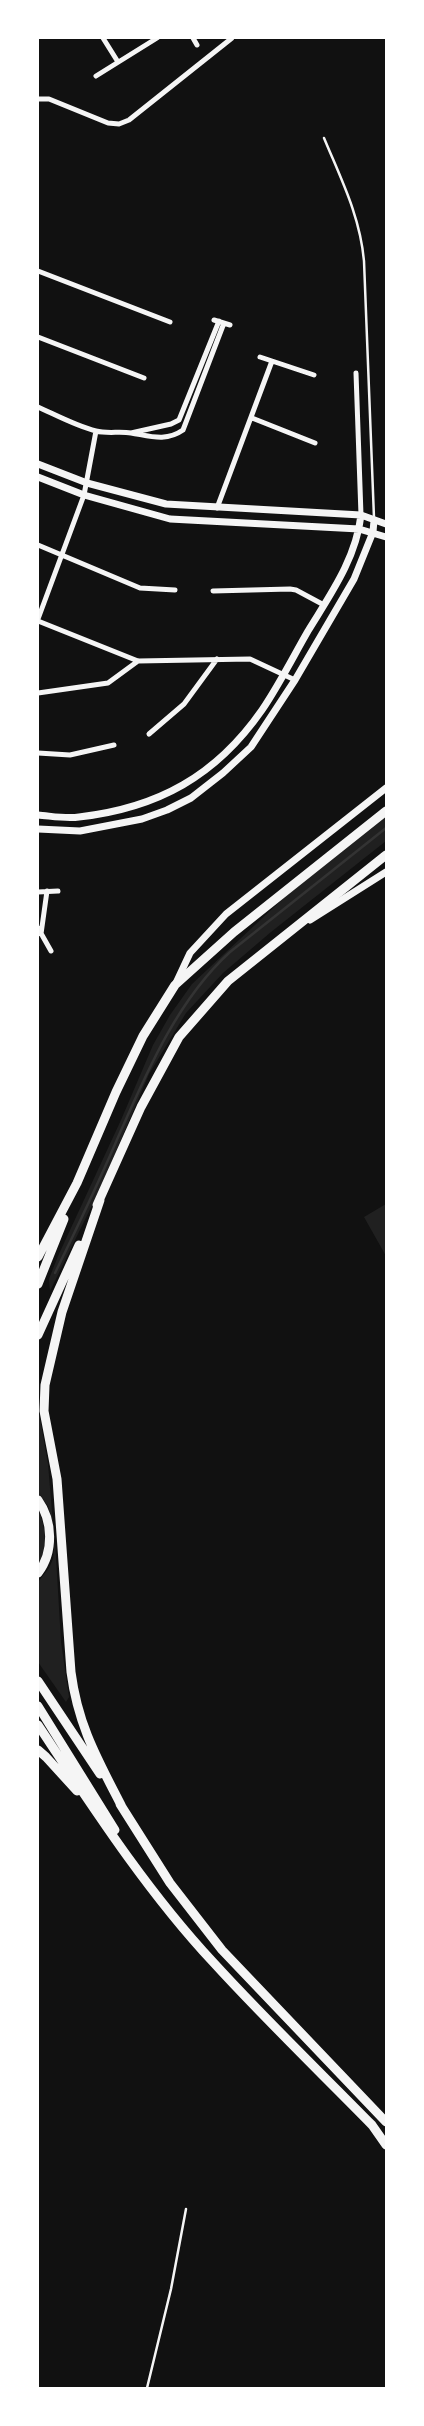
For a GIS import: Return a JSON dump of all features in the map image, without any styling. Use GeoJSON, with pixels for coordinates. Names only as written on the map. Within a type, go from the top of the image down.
{"type":"FeatureCollection","features":[{"type":"Feature","properties":{"kind":"highway"},"geometry":{"type":"LineString","coordinates":[[38,1284],[77,1184],[116,1092],[143,1036],[175,985],[234,932],[386,811]]}},
{"type":"Feature","properties":{"kind":"highway"},"geometry":{"type":"LineString","coordinates":[[38,1335],[140,1107],[179,1037],[228,981],[386,854]]}},
{"type":"Feature","properties":{"kind":"highway"},"geometry":{"type":"LineString","coordinates":[[38,1257],[77,1184]]}},
{"type":"Feature","properties":{"kind":"highway"},"geometry":{"type":"LineString","coordinates":[[100,1200],[62,1312],[50,1354],[44,1399],[57,1479],[71,1672],[75,1702],[85,1736],[122,1807]]}},
{"type":"Feature","properties":{"kind":"highway"},"geometry":{"type":"LineString","coordinates":[[38,1500],[46,1516],[49,1535],[48,1554],[38,1573]]}},
{"type":"Feature","properties":{"kind":"highway"},"geometry":{"type":"LineString","coordinates":[[38,1681],[170,1883],[222,1950],[386,2122]]}},
{"type":"Feature","properties":{"kind":"highway"},"geometry":{"type":"LineString","coordinates":[[38,1706],[156,1893]]}},
{"type":"Feature","properties":{"kind":"highway"},"geometry":{"type":"LineString","coordinates":[[38,1725],[101,1820],[156,1893],[212,1962],[372,2125],[386,2145]]}},
{"type":"Feature","properties":{"kind":"highway"},"geometry":{"type":"LineString","coordinates":[[38,1750],[101,1820]]}},
{"type":"Feature","properties":{"kind":"street"},"geometry":{"type":"LineString","coordinates":[[103,38],[118,62]]}},
{"type":"Feature","properties":{"kind":"street"},"geometry":{"type":"LineString","coordinates":[[96,76],[157,38]]}},
{"type":"Feature","properties":{"kind":"street"},"geometry":{"type":"LineString","coordinates":[[193,38],[197,45]]}},
{"type":"Feature","properties":{"kind":"street"},"geometry":{"type":"LineString","coordinates":[[38,99],[49,98],[108,123],[119,124],[129,120],[232,38]]}},
{"type":"Feature","properties":{"kind":"street"},"geometry":{"type":"LineString","coordinates":[[38,271],[170,322]]}},
{"type":"Feature","properties":{"kind":"street"},"geometry":{"type":"LineString","coordinates":[[219,321],[230,325]]}},
{"type":"Feature","properties":{"kind":"street"},"geometry":{"type":"LineString","coordinates":[[130,433],[172,424],[179,420],[219,321]]}},
{"type":"Feature","properties":{"kind":"street"},"geometry":{"type":"LineString","coordinates":[[38,407],[96,431],[130,433],[144,437],[163,438],[175,435],[184,430],[219,321]]}},
{"type":"Feature","properties":{"kind":"street"},"geometry":{"type":"LineString","coordinates":[[38,337],[144,378]]}},
{"type":"Feature","properties":{"kind":"street"},"geometry":{"type":"LineString","coordinates":[[260,358],[314,375]]}},
{"type":"Feature","properties":{"kind":"street"},"geometry":{"type":"LineString","coordinates":[[218,508],[272,362]]}},
{"type":"Feature","properties":{"kind":"street"},"geometry":{"type":"LineString","coordinates":[[38,815],[77,818],[140,806],[173,793],[223,755],[262,710],[344,571],[359,529],[361,515],[356,373]]}},
{"type":"Feature","properties":{"kind":"street"},"geometry":{"type":"LineString","coordinates":[[252,418],[315,443]]}},
{"type":"Feature","properties":{"kind":"street"},"geometry":{"type":"LineString","coordinates":[[96,431],[84,495],[38,620],[138,661],[250,659],[295,680]]}},
{"type":"Feature","properties":{"kind":"street"},"geometry":{"type":"LineString","coordinates":[[38,464],[87,483],[166,504],[361,515],[386,524]]}},
{"type":"Feature","properties":{"kind":"street"},"geometry":{"type":"LineString","coordinates":[[38,477],[84,495],[170,519],[359,529],[386,537]]}},
{"type":"Feature","properties":{"kind":"street"},"geometry":{"type":"LineString","coordinates":[[38,829],[80,831],[142,819],[191,798],[251,747],[295,680],[354,579],[373,532],[374,520]]}},
{"type":"Feature","properties":{"kind":"street"},"geometry":{"type":"LineString","coordinates":[[38,545],[140,588],[175,590]]}},
{"type":"Feature","properties":{"kind":"street"},"geometry":{"type":"LineString","coordinates":[[213,591],[290,589],[296,590],[324,605]]}},
{"type":"Feature","properties":{"kind":"street"},"geometry":{"type":"LineString","coordinates":[[149,734],[184,704],[217,659]]}},
{"type":"Feature","properties":{"kind":"street"},"geometry":{"type":"LineString","coordinates":[[38,693],[108,683],[138,661]]}},
{"type":"Feature","properties":{"kind":"street"},"geometry":{"type":"LineString","coordinates":[[38,753],[70,755],[114,745]]}},
{"type":"Feature","properties":{"kind":"street"},"geometry":{"type":"LineString","coordinates":[[175,985],[190,953],[226,914],[386,788]]}},
{"type":"Feature","properties":{"kind":"street"},"geometry":{"type":"LineString","coordinates":[[293,927],[305,923],[386,872]]}},
{"type":"Feature","properties":{"kind":"street"},"geometry":{"type":"LineString","coordinates":[[41,934],[46,891]]}},
{"type":"Feature","properties":{"kind":"street"},"geometry":{"type":"LineString","coordinates":[[38,892],[58,891]]}},
{"type":"Feature","properties":{"kind":"street"},"geometry":{"type":"LineString","coordinates":[[38,928],[51,951]]}},
{"type":"Feature","properties":{"kind":"lane"},"geometry":{"type":"LineString","coordinates":[[324,138],[355,210],[362,234],[374,520]]}},
{"type":"Feature","properties":{"kind":"lane"},"geometry":{"type":"LineString","coordinates":[[147,2388],[171,2289],[186,2209]]}},
{"type":"Feature","properties":{"kind":"shaded area"},"geometry":{"type":"Polygon","coordinates":[[[386,817],[386,841],[271,932],[223,973],[186,1013],[149,1074],[99,1191],[50,1291],[49,1279],[58,1256],[121,1120],[153,1045],[170,1015],[192,984],[287,895],[386,817]]]}},
{"type":"Feature","properties":{"kind":"shaded area"},"geometry":{"type":"Polygon","coordinates":[[[386,1204],[386,1256],[364,1217],[386,1204]]]}},
{"type":"Feature","properties":{"kind":"shaded area"},"geometry":{"type":"Polygon","coordinates":[[[38,1407],[48,1464],[53,1524],[48,1506],[38,1493],[38,1407]]]}},
{"type":"Feature","properties":{"kind":"shaded area"},"geometry":{"type":"Polygon","coordinates":[[[38,1509],[43,1523],[45,1544],[38,1565],[38,1509]]]}},
{"type":"Feature","properties":{"kind":"shaded area"},"geometry":{"type":"Polygon","coordinates":[[[55,1540],[61,1642],[69,1697],[66,1702],[38,1662],[38,1582],[49,1568],[53,1559],[55,1540]]]}},
{"type":"Feature","properties":{"kind":"waterway"},"geometry":{"type":"LineString","coordinates":[[55,1273],[138,1091],[178,1016],[193,993],[230,952],[386,828]]}}]}
